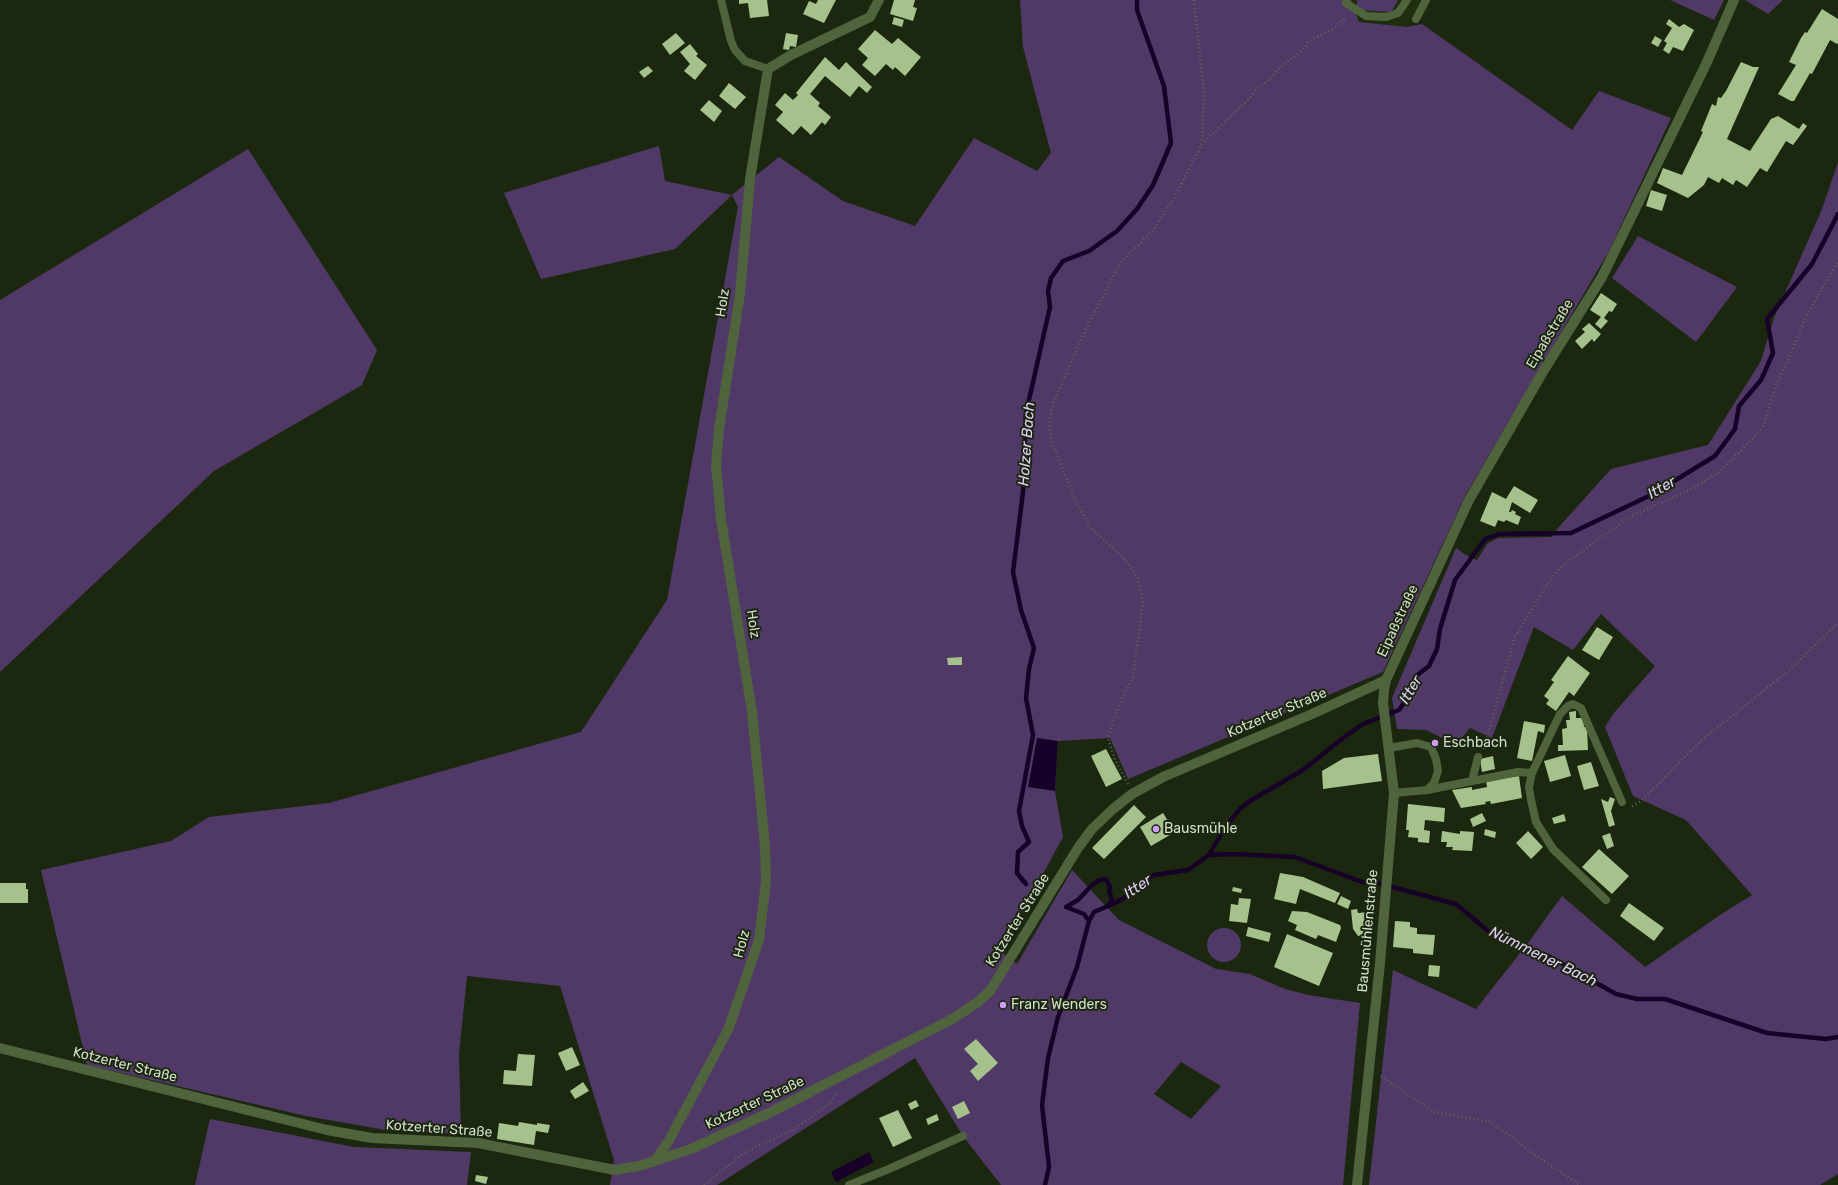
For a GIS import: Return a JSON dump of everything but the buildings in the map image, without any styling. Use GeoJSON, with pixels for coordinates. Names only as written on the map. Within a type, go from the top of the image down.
{"type":"FeatureCollection","features":[{"type":"Feature","properties":{"kind":"street"},"geometry":{"type":"LineString","coordinates":[[768,69],[791,55],[870,17],[879,0]]}},
{"type":"Feature","properties":{"kind":"street","name":"Eipaßstraße"},"geometry":{"type":"LineString","coordinates":[[1386,680],[1469,500],[1544,370],[1602,277],[1707,62],[1734,0]]}},
{"type":"Feature","properties":{"kind":"street","name":"Holz"},"geometry":{"type":"LineString","coordinates":[[654,1162],[668,1142],[728,1030],[759,940],[765,896],[765,846],[752,712],[721,519],[716,464],[718,429],[740,294],[752,165],[768,69]]}},
{"type":"Feature","properties":{"kind":"street","name":"Bausmühlenstraße"},"geometry":{"type":"LineString","coordinates":[[1357,1185],[1394,793],[1383,703],[1386,680]]}},
{"type":"Feature","properties":{"kind":"street","name":"Kotzerter Straße"},"geometry":{"type":"LineString","coordinates":[[0,1048],[334,1132],[372,1138],[478,1144],[615,1170],[632,1168],[654,1162],[700,1145],[778,1109],[954,1018],[978,1002],[990,991],[1078,848],[1092,829],[1112,809],[1132,794],[1192,764],[1312,714],[1386,680]]}},
{"type":"Feature","properties":{"kind":"lane"},"geometry":{"type":"LineString","coordinates":[[721,0],[731,41],[735,50],[745,61],[768,69]]}},
{"type":"Feature","properties":{"kind":"lane"},"geometry":{"type":"LineString","coordinates":[[1346,3],[1366,16],[1386,17],[1398,13],[1407,0]]}},
{"type":"Feature","properties":{"kind":"lane"},"geometry":{"type":"LineString","coordinates":[[1416,19],[1426,0]]}},
{"type":"Feature","properties":{"kind":"lane"},"geometry":{"type":"LineString","coordinates":[[1606,900],[1553,849],[1536,822],[1529,787],[1532,773],[1560,714],[1568,706],[1573,704],[1581,708],[1622,802]]}},
{"type":"Feature","properties":{"kind":"lane"},"geometry":{"type":"LineString","coordinates":[[1389,748],[1417,743],[1432,747],[1438,771],[1434,782],[1427,790]]}},
{"type":"Feature","properties":{"kind":"lane"},"geometry":{"type":"LineString","coordinates":[[1472,781],[1478,757]]}},
{"type":"Feature","properties":{"kind":"lane"},"geometry":{"type":"LineString","coordinates":[[1394,793],[1427,790],[1518,772],[1532,773]]}},
{"type":"Feature","properties":{"kind":"lane"},"geometry":{"type":"LineString","coordinates":[[849,1185],[963,1136]]}},
{"type":"Feature","properties":{"kind":"path"},"geometry":{"type":"LineString","coordinates":[[1194,0],[1204,91],[1202,144]]}},
{"type":"Feature","properties":{"kind":"path"},"geometry":{"type":"LineString","coordinates":[[1132,794],[1115,760],[1108,738],[1118,707],[1133,677],[1143,600],[1138,576],[1124,558],[1091,528],[1075,500],[1052,442],[1049,424],[1053,404],[1085,331],[1121,262],[1154,229],[1174,198],[1202,144],[1249,99],[1256,90],[1272,77],[1278,68],[1304,48],[1308,41],[1333,29],[1345,18],[1346,3]]}},
{"type":"Feature","properties":{"kind":"path"},"geometry":{"type":"LineString","coordinates":[[1478,757],[1485,747],[1515,637],[1551,580],[1560,568],[1632,516],[1696,487],[1719,472],[1753,438],[1764,424],[1776,385],[1806,317],[1838,261]]}},
{"type":"Feature","properties":{"kind":"path"},"geometry":{"type":"LineString","coordinates":[[1622,802],[1633,806],[1641,801],[1704,738],[1781,677],[1838,623]]}},
{"type":"Feature","properties":{"kind":"path"},"geometry":{"type":"LineString","coordinates":[[1369,1068],[1434,1112],[1491,1122],[1538,1157],[1580,1185]]}},
{"type":"Feature","properties":{"kind":"path"},"geometry":{"type":"LineString","coordinates":[[704,1185],[747,1151],[793,1130],[830,1103],[838,1091]]}},
{"type":"Feature","properties":{"kind":"shaded area"},"geometry":{"type":"Polygon","coordinates":[[[1020,0],[1351,0],[1359,22],[1407,27],[1422,24],[1572,130],[1599,91],[1671,118],[1609,251],[1466,494],[1383,672],[1128,779],[1110,738],[1058,741],[1055,791],[1063,837],[1001,952],[1017,964],[1072,870],[1119,920],[1216,969],[1250,974],[1285,989],[1308,995],[1360,1003],[1343,1185],[1001,1185],[963,1136],[915,1058],[717,1185],[610,1185],[614,1160],[560,986],[467,976],[459,1054],[461,1134],[386,1130],[306,1116],[87,1065],[41,870],[171,841],[209,817],[329,803],[581,732],[667,600],[738,207],[732,195],[779,157],[843,201],[915,226],[974,138],[1037,171],[1051,153],[1023,47],[1020,0]],[[1181,1062],[1154,1094],[1191,1119],[1221,1086],[1181,1062]]]}},
{"type":"Feature","properties":{"kind":"shaded area"},"geometry":{"type":"Polygon","coordinates":[[[1351,0],[1421,0],[1407,27],[1359,22],[1351,0]]]}},
{"type":"Feature","properties":{"kind":"shaded area"},"geometry":{"type":"Polygon","coordinates":[[[1357,0],[1398,0],[1391,12],[1357,10],[1357,0]]]}},
{"type":"Feature","properties":{"kind":"shaded area"},"geometry":{"type":"Polygon","coordinates":[[[1670,0],[1724,0],[1714,20],[1670,0]]]}},
{"type":"Feature","properties":{"kind":"shaded area"},"geometry":{"type":"Polygon","coordinates":[[[1745,0],[1783,0],[1768,14],[1745,0]]]}},
{"type":"Feature","properties":{"kind":"shaded area"},"geometry":{"type":"Polygon","coordinates":[[[659,146],[665,181],[732,195],[675,249],[541,279],[504,193],[659,146]]]}},
{"type":"Feature","properties":{"kind":"shaded area"},"geometry":{"type":"Polygon","coordinates":[[[248,149],[377,350],[362,385],[214,471],[0,672],[0,300],[248,149]]]}},
{"type":"Feature","properties":{"kind":"shaded area"},"geometry":{"type":"Polygon","coordinates":[[[1838,162],[1838,1174],[1820,1185],[1369,1185],[1393,970],[1476,1009],[1528,943],[1562,896],[1645,967],[1720,915],[1752,895],[1686,820],[1633,796],[1605,727],[1613,714],[1655,666],[1601,614],[1573,650],[1534,627],[1492,738],[1470,728],[1456,745],[1426,730],[1397,729],[1392,698],[1456,548],[1477,560],[1487,544],[1498,538],[1552,537],[1558,528],[1611,469],[1708,445],[1761,361],[1774,318],[1822,209],[1838,162]]]}},
{"type":"Feature","properties":{"kind":"shaded area"},"geometry":{"type":"Polygon","coordinates":[[[1638,236],[1737,287],[1696,342],[1612,278],[1638,236]]]}},
{"type":"Feature","properties":{"kind":"shaded area"},"geometry":{"type":"Polygon","coordinates":[[[1037,738],[1058,741],[1055,791],[1028,787],[1037,738]]]}},
{"type":"Feature","properties":{"kind":"shaded area"},"geometry":{"type":"Polygon","coordinates":[[[1221,928],[1227,928],[1236,933],[1240,939],[1240,951],[1236,957],[1227,962],[1221,962],[1212,957],[1207,948],[1207,942],[1212,933],[1221,928]]]}},
{"type":"Feature","properties":{"kind":"shaded area"},"geometry":{"type":"Polygon","coordinates":[[[210,1119],[354,1147],[471,1152],[467,1185],[195,1185],[210,1119]]]}},
{"type":"Feature","properties":{"kind":"shaded area"},"geometry":{"type":"Polygon","coordinates":[[[869,1152],[874,1162],[836,1182],[831,1172],[869,1152]]]}},
{"type":"Feature","properties":{"kind":"waterway","name":"Holzer Bach"},"geometry":{"type":"LineString","coordinates":[[1026,884],[1017,873],[1018,852],[1029,842],[1022,826],[1019,811],[1033,735],[1026,698],[1029,669],[1034,648],[1021,610],[1013,572],[1023,492],[1026,413],[1050,307],[1048,291],[1051,278],[1063,261],[1089,251],[1117,231],[1137,209],[1153,185],[1171,143],[1164,86],[1137,10],[1137,0]]}},
{"type":"Feature","properties":{"kind":"waterway","name":"Itter"},"geometry":{"type":"LineString","coordinates":[[1045,1185],[1049,1167],[1042,1105],[1048,1058],[1058,1017],[1077,967],[1089,921],[1094,912],[1124,898],[1133,887],[1154,875],[1188,870],[1209,855],[1225,827],[1240,809],[1250,801],[1303,770],[1363,724],[1399,710],[1410,694],[1416,676],[1429,666],[1437,649],[1440,629],[1455,580],[1485,539],[1499,534],[1571,533],[1651,495],[1715,456],[1735,429],[1739,406],[1761,380],[1773,353],[1767,319],[1812,264],[1838,214]]}},
{"type":"Feature","properties":{"kind":"waterway","name":"Nümmener Bach"},"geometry":{"type":"LineString","coordinates":[[1209,855],[1234,854],[1295,857],[1362,882],[1374,882],[1456,904],[1487,930],[1535,953],[1550,957],[1616,994],[1637,999],[1665,999],[1767,1033],[1826,1039],[1838,1037]]}},
{"type":"Feature","properties":{"kind":"waterway"},"geometry":{"type":"LineString","coordinates":[[1089,921],[1084,914],[1066,907],[1078,900],[1092,885],[1100,880],[1106,879],[1110,887],[1109,891],[1112,900],[1109,905]]}},
{"type":"Feature","properties":{"kind":"place","name":"Eschbach"},"geometry":{"type":"Point","coordinates":[1435,743]}},
{"type":"Feature","properties":{"kind":"place","name":"Bausmühle"},"geometry":{"type":"Point","coordinates":[1156,829]}},
{"type":"Feature","properties":{"kind":"place","name":"Franz Wenders"},"geometry":{"type":"Point","coordinates":[1003,1005]}}]}
